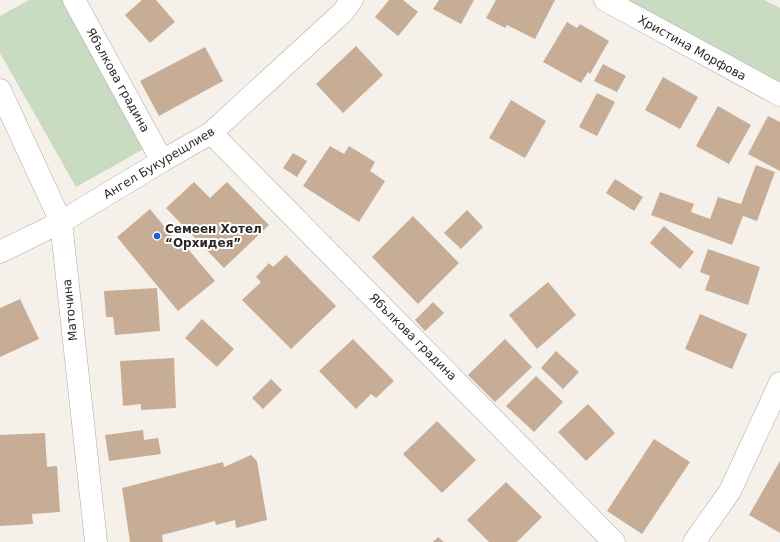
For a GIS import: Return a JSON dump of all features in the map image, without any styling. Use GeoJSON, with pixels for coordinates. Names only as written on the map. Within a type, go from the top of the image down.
{"type":"FeatureCollection","features":[{"type":"Feature","properties":{"kind":"street","name":"Ябълкова градина"},"geometry":{"type":"LineString","coordinates":[[74,0],[162,160]]}},
{"type":"Feature","properties":{"kind":"street","name":"Ангел Букурещлиев"},"geometry":{"type":"LineString","coordinates":[[0,252],[61,222],[162,160],[212,133],[342,13],[352,0]]}},
{"type":"Feature","properties":{"kind":"street","name":"Христина Морфова"},"geometry":{"type":"LineString","coordinates":[[605,0],[780,95]]}},
{"type":"Feature","properties":{"kind":"street","name":"Маточина"},"geometry":{"type":"LineString","coordinates":[[0,90],[61,222],[96,542]]}},
{"type":"Feature","properties":{"kind":"street","name":"Ябълкова градина"},"geometry":{"type":"LineString","coordinates":[[212,133],[614,542]]}},
{"type":"Feature","properties":{"kind":"street"},"geometry":{"type":"LineString","coordinates":[[694,542],[730,491],[780,383]]}},
{"type":"Feature","properties":{"kind":"green space"},"geometry":{"type":"Polygon","coordinates":[[[29,0],[67,0],[149,146],[76,187],[0,53],[0,16],[29,0]]]}},
{"type":"Feature","properties":{"kind":"green space"},"geometry":{"type":"Polygon","coordinates":[[[622,0],[764,0],[780,8],[780,88],[622,0]]]}},
{"type":"Feature","properties":{"kind":"building"},"geometry":{"type":"Polygon","coordinates":[[[142,0],[156,0],[175,22],[150,43],[125,15],[142,0]]]}},
{"type":"Feature","properties":{"kind":"building"},"geometry":{"type":"Polygon","coordinates":[[[389,0],[403,0],[418,12],[398,36],[375,17],[389,0]]]}},
{"type":"Feature","properties":{"kind":"building"},"geometry":{"type":"Polygon","coordinates":[[[439,0],[474,0],[461,24],[433,9],[439,0]]]}},
{"type":"Feature","properties":{"kind":"building"},"geometry":{"type":"Polygon","coordinates":[[[496,0],[555,0],[535,39],[507,25],[505,28],[486,18],[496,0]]]}},
{"type":"Feature","properties":{"kind":"building"},"geometry":{"type":"Polygon","coordinates":[[[567,22],[577,28],[580,24],[609,41],[590,74],[588,72],[581,83],[543,62],[567,22]]]}},
{"type":"Feature","properties":{"kind":"building"},"geometry":{"type":"Polygon","coordinates":[[[356,46],[383,75],[343,113],[316,84],[356,46]]]}},
{"type":"Feature","properties":{"kind":"building"},"geometry":{"type":"Polygon","coordinates":[[[205,47],[223,81],[159,116],[140,81],[205,47]]]}},
{"type":"Feature","properties":{"kind":"building"},"geometry":{"type":"Polygon","coordinates":[[[603,64],[626,76],[617,92],[594,81],[603,64]]]}},
{"type":"Feature","properties":{"kind":"building"},"geometry":{"type":"Polygon","coordinates":[[[663,77],[698,97],[680,129],[645,110],[663,77]]]}},
{"type":"Feature","properties":{"kind":"building"},"geometry":{"type":"Polygon","coordinates":[[[597,93],[615,102],[597,136],[579,127],[597,93]]]}},
{"type":"Feature","properties":{"kind":"building"},"geometry":{"type":"Polygon","coordinates":[[[511,100],[546,121],[525,158],[489,138],[511,100]]]}},
{"type":"Feature","properties":{"kind":"building"},"geometry":{"type":"Polygon","coordinates":[[[718,106],[751,125],[729,164],[696,146],[718,106]]]}},
{"type":"Feature","properties":{"kind":"building"},"geometry":{"type":"Polygon","coordinates":[[[768,116],[780,122],[780,171],[748,154],[768,116]]]}},
{"type":"Feature","properties":{"kind":"building"},"geometry":{"type":"Polygon","coordinates":[[[330,146],[344,154],[349,146],[375,162],[370,171],[385,181],[359,222],[303,186],[330,146]]]}},
{"type":"Feature","properties":{"kind":"building"},"geometry":{"type":"Polygon","coordinates":[[[293,153],[307,161],[297,177],[283,168],[293,153]]]}},
{"type":"Feature","properties":{"kind":"building"},"geometry":{"type":"Polygon","coordinates":[[[756,165],[775,172],[757,221],[743,216],[732,245],[651,215],[660,192],[694,204],[691,212],[710,219],[718,197],[741,204],[756,165]]]}},
{"type":"Feature","properties":{"kind":"building"},"geometry":{"type":"Polygon","coordinates":[[[615,179],[643,197],[634,211],[606,193],[615,179]]]}},
{"type":"Feature","properties":{"kind":"building"},"geometry":{"type":"Polygon","coordinates":[[[194,182],[210,198],[227,182],[269,225],[224,268],[166,208],[194,182]]]}},
{"type":"Feature","properties":{"kind":"building"},"geometry":{"type":"Polygon","coordinates":[[[150,209],[185,252],[188,249],[215,281],[178,311],[117,237],[150,209]]]}},
{"type":"Feature","properties":{"kind":"building"},"geometry":{"type":"Polygon","coordinates":[[[467,210],[483,227],[461,249],[444,233],[467,210]]]}},
{"type":"Feature","properties":{"kind":"building"},"geometry":{"type":"Polygon","coordinates":[[[413,216],[459,263],[418,304],[372,257],[413,216]]]}},
{"type":"Feature","properties":{"kind":"building"},"geometry":{"type":"Polygon","coordinates":[[[664,226],[694,252],[680,269],[650,243],[664,226]]]}},
{"type":"Feature","properties":{"kind":"building"},"geometry":{"type":"Polygon","coordinates":[[[708,249],[760,267],[748,305],[705,290],[710,276],[700,272],[708,249]]]}},
{"type":"Feature","properties":{"kind":"building"},"geometry":{"type":"Polygon","coordinates":[[[286,255],[336,306],[291,349],[242,300],[261,282],[256,277],[269,263],[273,267],[286,255]]]}},
{"type":"Feature","properties":{"kind":"building"},"geometry":{"type":"Polygon","coordinates":[[[548,282],[576,315],[537,349],[509,315],[548,282]]]}},
{"type":"Feature","properties":{"kind":"building"},"geometry":{"type":"Polygon","coordinates":[[[157,288],[160,331],[115,335],[113,317],[106,317],[104,291],[157,288]]]}},
{"type":"Feature","properties":{"kind":"building"},"geometry":{"type":"Polygon","coordinates":[[[20,299],[39,339],[0,357],[0,308],[20,299]]]}},
{"type":"Feature","properties":{"kind":"building"},"geometry":{"type":"Polygon","coordinates":[[[433,302],[444,313],[425,331],[415,320],[433,302]]]}},
{"type":"Feature","properties":{"kind":"building"},"geometry":{"type":"Polygon","coordinates":[[[700,314],[747,334],[732,369],[685,349],[700,314]]]}},
{"type":"Feature","properties":{"kind":"building"},"geometry":{"type":"Polygon","coordinates":[[[202,319],[234,349],[217,367],[185,338],[202,319]]]}},
{"type":"Feature","properties":{"kind":"building"},"geometry":{"type":"Polygon","coordinates":[[[353,339],[394,381],[376,398],[371,394],[356,409],[319,371],[353,339]]]}},
{"type":"Feature","properties":{"kind":"building"},"geometry":{"type":"Polygon","coordinates":[[[505,339],[532,367],[495,402],[468,375],[505,339]]]}},
{"type":"Feature","properties":{"kind":"building"},"geometry":{"type":"Polygon","coordinates":[[[556,351],[579,372],[563,389],[541,368],[556,351]]]}},
{"type":"Feature","properties":{"kind":"building"},"geometry":{"type":"Polygon","coordinates":[[[174,358],[176,408],[141,410],[141,404],[123,406],[120,361],[174,358]]]}},
{"type":"Feature","properties":{"kind":"building"},"geometry":{"type":"Polygon","coordinates":[[[536,376],[563,402],[534,432],[506,406],[536,376]]]}},
{"type":"Feature","properties":{"kind":"building"},"geometry":{"type":"Polygon","coordinates":[[[271,379],[282,390],[263,409],[252,398],[271,379]]]}},
{"type":"Feature","properties":{"kind":"building"},"geometry":{"type":"Polygon","coordinates":[[[588,404],[615,433],[586,461],[558,432],[588,404]]]}},
{"type":"Feature","properties":{"kind":"building"},"geometry":{"type":"Polygon","coordinates":[[[437,421],[476,460],[442,493],[403,454],[437,421]]]}},
{"type":"Feature","properties":{"kind":"building"},"geometry":{"type":"Polygon","coordinates":[[[143,430],[144,440],[158,438],[161,454],[109,461],[105,435],[143,430]]]}},
{"type":"Feature","properties":{"kind":"building"},"geometry":{"type":"Polygon","coordinates":[[[45,433],[47,467],[57,466],[60,512],[32,514],[33,524],[0,526],[0,435],[45,433]]]}},
{"type":"Feature","properties":{"kind":"building"},"geometry":{"type":"Polygon","coordinates":[[[654,439],[690,462],[642,534],[607,511],[654,439]]]}},
{"type":"Feature","properties":{"kind":"building"},"geometry":{"type":"Polygon","coordinates":[[[251,455],[257,461],[267,520],[236,528],[235,520],[216,525],[215,521],[162,535],[163,542],[130,542],[122,488],[223,462],[224,467],[251,455]]]}},
{"type":"Feature","properties":{"kind":"building"},"geometry":{"type":"Polygon","coordinates":[[[780,461],[780,533],[749,515],[780,461]]]}},
{"type":"Feature","properties":{"kind":"building"},"geometry":{"type":"Polygon","coordinates":[[[506,482],[542,517],[517,542],[489,542],[467,520],[506,482]]]}},
{"type":"Feature","properties":{"kind":"building"},"geometry":{"type":"Polygon","coordinates":[[[438,537],[444,542],[433,542],[438,537]]]}},
{"type":"Feature","properties":{"kind":"place","name":"Семеен Хотел “Орхидея”"},"geometry":{"type":"Point","coordinates":[157,236]}}]}
